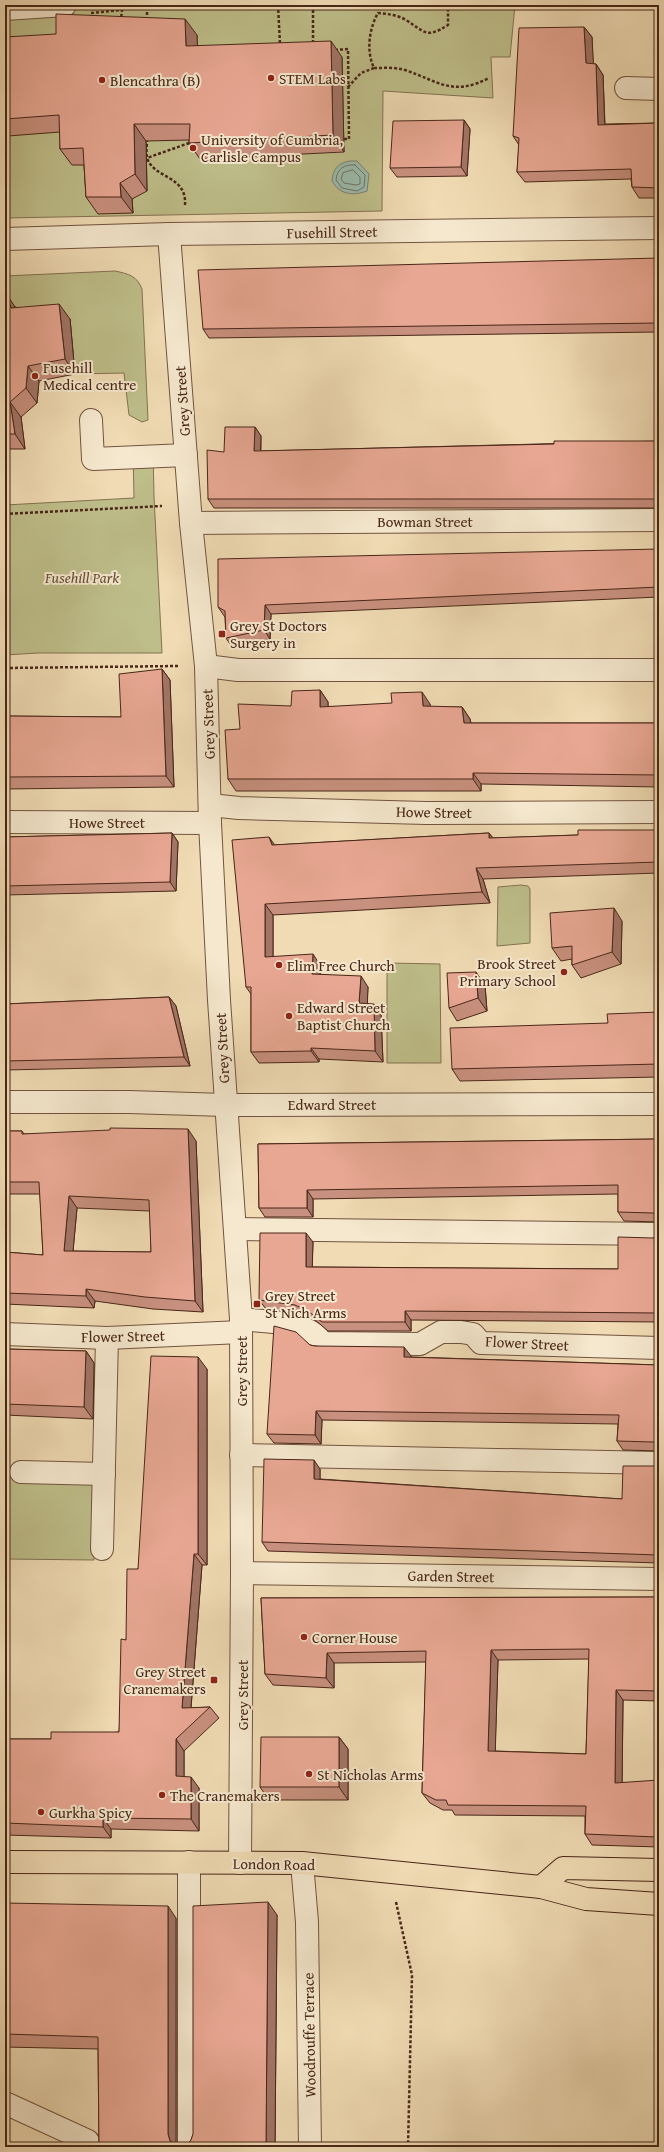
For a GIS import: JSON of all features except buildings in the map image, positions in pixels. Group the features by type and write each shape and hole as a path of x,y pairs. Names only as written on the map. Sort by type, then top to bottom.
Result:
{"main road":[{"name":"London Road","path":"5,1862 302,1863 541,1887 586,1899 659,1904"},
{"path":"541,1887 563,1868 659,1870"}],"street":[{"path":"5,9 65,5"},
{"path":"626,88 659,89"},
{"name":"Fusehill Street","path":"5,239 169,234 659,228"},
{"name":"Grey Street","path":"169,234 191,514 206,666 210,814 226,1104 241,1326 242,1573 240,1863"},
{"path":"92,420 93,459 186,455"},
{"name":"Bowman Street","path":"191,514 659,520"},
{"path":"206,666 238,670 659,670"},
{"name":"Howe Street","path":"5,822 210,814 239,808 426,813 659,812"},
{"name":"Edward Street","path":"5,1102 226,1104 659,1104"},
{"path":"235,1229 280,1231 659,1234"},
{"name":"Flower Street","path":"5,1334 107,1338 241,1326 298,1326 318,1337 322,1343 420,1344 441,1332 461,1332 473,1334 481,1342 659,1348"},
{"path":"102,1549 107,1338"},
{"path":"241,1455 659,1462"},
{"path":"20,1472 104,1474"},
{"name":"Garden Street","path":"242,1573 659,1580"},
{"path":"189,1862 189,2147"},
{"name":"Woodrouffe Terrace","path":"302,1863 307,1922 310,2147"},
{"path":"5,2103 88,2141"}],"path":[{"path":"147,5 147,27"},
{"path":"278,5 280,45"},
{"path":"313,5 313,52"},
{"path":"374,68 370,60 370,43 372,24 378,13 392,14 406,20 420,31 435,33 448,25 448,10 444,5"},
{"path":"334,50 348,49 348,139 341,139"},
{"path":"348,87 361,73 374,68 404,70 449,88 479,83 489,78"},
{"path":"147,137 147,158 156,169 178,184 183,191 184,208"},
{"path":"140,159 147,158 182,144 199,140"},
{"path":"5,514 191,514"},
{"path":"5,668 206,666"},
{"path":"398,1872 398,1899 395,1899 412,1975 408,2147"}],"green space":[{"name":"University of Cumbria, Carlisle Campus","path":"5,5 515,5 510,57 491,57 493,98 383,91 382,211 5,218"},
{"path":"115,271 135,278 142,289 148,420 142,422 129,415 124,373 75,374 70,319 21,323 5,309 5,276"},
{"name":"Fusehill Park","path":"153,450 162,653 38,653 5,655 5,505 134,498 133,452"},
{"path":"521,885 528,886 530,889 530,943 497,946 498,887"},
{"path":"387,963 440,964 441,1063 387,1063"},
{"path":"5,1474 96,1475 94,1560 5,1559"}],"water":[{"path":"357,161 369,174 367,191 357,194 343,192 335,186 332,181 337,167 342,163"}],"place":[{"name":"STEM Labs","path":"271,78"},
{"name":"Blencathra (B)","path":"102,80"},
{"name":"University of Cumbria, Carlisle Campus","path":"193,148"},
{"name":"Fusehill Medical centre","path":"35,376"},
{"name":"Grey St Doctors Surgery in","path":"222,634"},
{"name":"Elim Free Church","path":"279,965"},
{"name":"Brook Street Primary School","path":"564,972"},
{"name":"Edward Street Baptist Church","path":"289,1016"},
{"name":"Grey Street St Nich Arms","path":"257,1304"},
{"name":"Corner House","path":"304,1637"},
{"name":"Grey Street Cranemakers","path":"214,1680"},
{"name":"St Nicholas Arms","path":"309,1774"},
{"name":"The Cranemakers","path":"162,1795"},
{"name":"Gurkha Spicy","path":"41,1812"}]}
